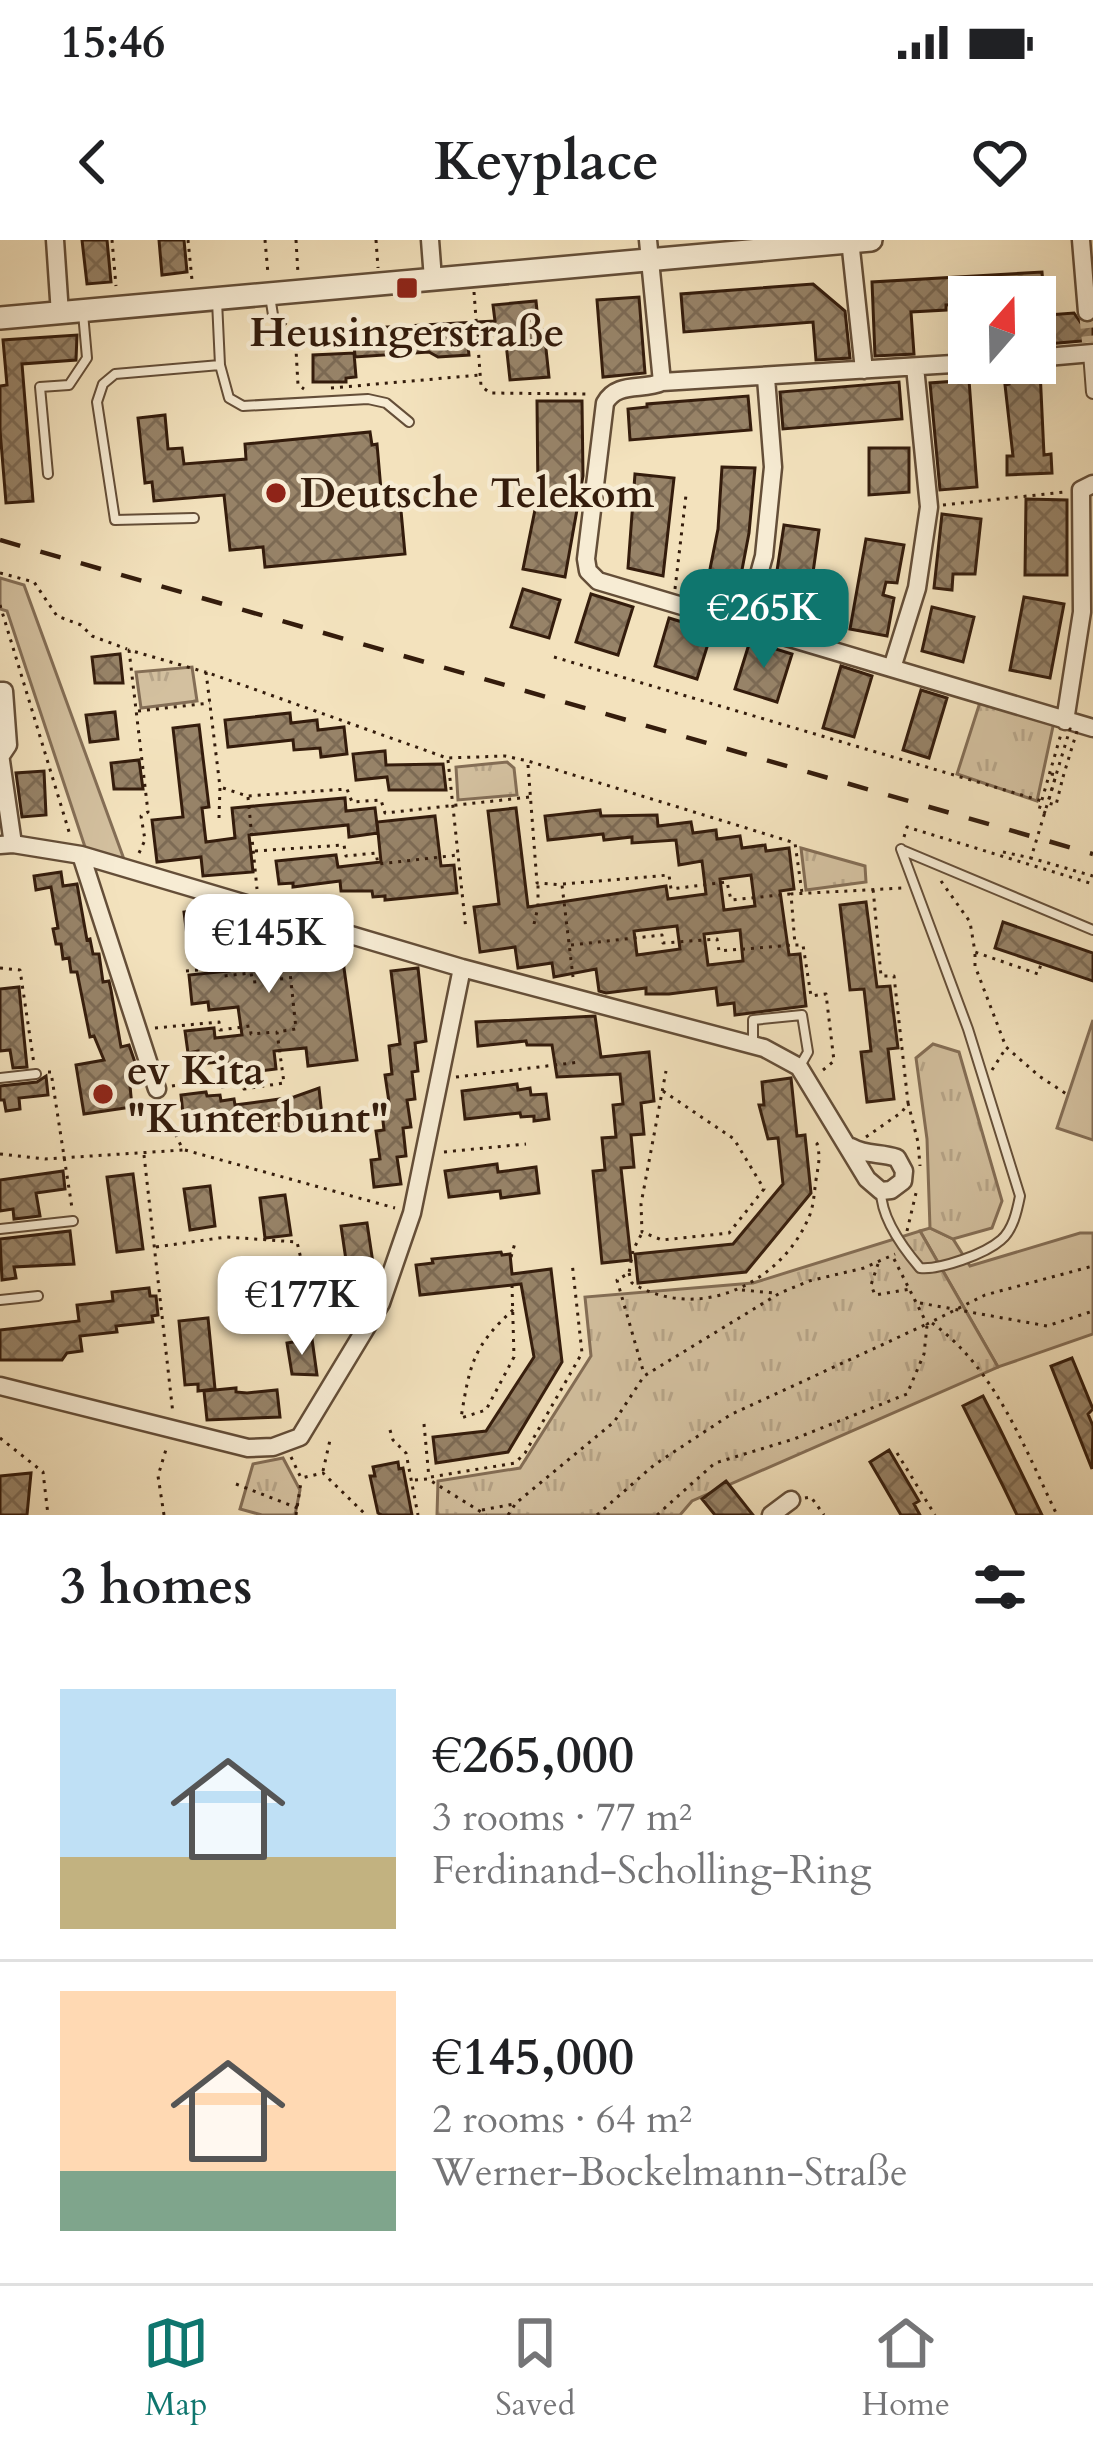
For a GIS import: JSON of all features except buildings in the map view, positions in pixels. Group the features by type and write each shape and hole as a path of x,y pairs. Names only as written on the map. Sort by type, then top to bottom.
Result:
{"street":[{"path":"56,240 71,313"},
{"path":"430,240 433,279"},
{"path":"0,319 217,299 272,304 299,292 472,275 649,249 857,240 864,370"},
{"path":"1081,240 1087,312"},
{"path":"649,249 662,382"},
{"path":"1056,355 1091,349 1093,392"},
{"path":"948,365 662,382 610,394 605,404 588,571 598,580 1093,728"},
{"path":"892,668 917,588 929,507 915,367"},
{"path":"745,625 764,556 773,466 766,378"},
{"path":"1065,721 1082,612 1087,487"},
{"path":"0,691 4,691 8,745 1,754 7,844 78,855 462,968 753,1044 804,1075 867,1179 880,1191 903,1181 897,1158 881,1153 865,1156 850,1147"},
{"path":"78,855 157,1089"},
{"path":"0,1386 248,1448 285,1444 299,1437 381,1304 412,1213 462,968"},
{"path":"771,1515 790,1499"}],"lane":[{"path":"217,299 220,365 235,404 368,399 386,404 409,422"},
{"path":"48,474 40,387 69,385 87,358 71,313"},
{"path":"194,518 115,520 97,402 103,384 115,374 220,365"},
{"path":"880,1191 881,1206 920,1268 937,1270 1002,1240 1014,1221 1020,1196 968,1029 901,849"},
{"path":"901,849 1093,930"},
{"path":"753,1044 753,1020 802,1015 808,1052 804,1075"},
{"path":"0,1078 36,1074"},
{"path":"0,1229 73,1221"},
{"path":"0,1300 38,1296"}],"path":[{"path":"112,240 117,309"},
{"path":"188,240 194,302"},
{"path":"265,240 272,304 295,332 298,385 305,390"},
{"path":"296,240 299,292"},
{"path":"376,240 379,284"},
{"path":"472,275 482,386 490,393 610,394"},
{"path":"327,388 481,375"},
{"path":"929,507 1087,487"},
{"path":"672,603 686,495"},
{"path":"0,573 34,582 57,616 128,650 206,672 447,758 505,756 528,761 795,844 802,893"},
{"path":"1,609 78,855"},
{"path":"128,650 148,812 141,816 145,840 131,871"},
{"path":"554,656 1042,801"},
{"path":"206,672 220,787 219,818"},
{"path":"136,711 210,703"},
{"path":"1046,813 1039,810 1065,721"},
{"path":"1031,858 1046,813 1052,792 1064,750 1070,729 1077,731 1056,805 1048,803 1056,775 1050,773"},
{"path":"447,758 466,930"},
{"path":"528,761 538,883 534,924"},
{"path":"220,787 248,796 347,789 352,802 382,800 385,813 530,797"},
{"path":"248,796 259,910"},
{"path":"901,849 907,827 1093,876"},
{"path":"255,851 344,845 346,856 376,853 378,864 458,855"},
{"path":"1002,853 1002,858 1093,884"},
{"path":"538,883 669,875 671,889 727,882 730,900 872,886 917,888"},
{"path":"938,878 970,922 975,966 1006,1047 1068,1095"},
{"path":"562,884 573,976 569,997"},
{"path":"850,1147 902,1112 908,1102 894,976 881,976 872,886"},
{"path":"791,894 795,945"},
{"path":"139,1030 219,1022 220,1030 250,1027 251,1034 296,1028 284,917"},
{"path":"569,945 662,935 663,943 717,939 719,951 803,945 811,996 826,994 834,1061 804,1075"},
{"path":"975,952 1038,974 1041,964"},
{"path":"186,971 222,968 224,976 251,973 253,982 291,977"},
{"path":"0,970 20,970 36,1074 51,1072 73,1221"},
{"path":"183,1150 166,1120 157,1089 215,1078 222,1087 243,1083 244,1089 284,1083 277,1032"},
{"path":"986,1081 1006,1047"},
{"path":"440,1079 580,1062"},
{"path":"666,1071 641,1204 642,1232 629,1273 632,1283 664,1297 694,1300 740,1290 780,1293"},
{"path":"642,1232 662,1240 729,1233 764,1189 734,1139 663,1091"},
{"path":"740,1290 763,1276 804,1226 813,1206 820,1159 817,1144 840,1130"},
{"path":"424,1154 526,1144"},
{"path":"0,1154 65,1157 183,1150 412,1213"},
{"path":"143,1152 173,1419 158,1476 164,1515"},
{"path":"154,1248 226,1237 297,1242 301,1258 326,1275 392,1270"},
{"path":"511,1257 515,1243"},
{"path":"508,1515 516,1503 614,1421 644,1376 780,1293 878,1262 904,1245"},
{"path":"893,1256 928,1322 952,1340 999,1396 1057,1515"},
{"path":"412,1480 515,1463 525,1453 582,1353 572,1262"},
{"path":"878,1262 871,1287 875,1295 911,1288"},
{"path":"597,1515 654,1465 730,1415 985,1295 1093,1266"},
{"path":"629,1273 617,1280 644,1376"},
{"path":"512,1286 515,1308 514,1357 486,1410 461,1418 467,1378 482,1338 515,1308"},
{"path":"919,1303 1050,1326 1093,1311"},
{"path":"657,1515 716,1463 794,1439 909,1394 924,1354 928,1322"},
{"path":"424,1424 429,1478"},
{"path":"390,1430 406,1453 418,1515"},
{"path":"0,1438 43,1472 48,1515"},
{"path":"322,1472 329,1440"},
{"path":"236,1484 298,1512 301,1478 285,1444"},
{"path":"897,1453 935,1515"},
{"path":"301,1478 322,1472"},
{"path":"322,1472 366,1515"},
{"path":"429,1478 486,1515"},
{"path":"811,1497 824,1515"},
{"path":"481,1510 516,1503"}],"green space":[{"path":"0,578 24,585 125,862 86,850 7,611 0,609"},
{"path":"192,667 197,701 141,708 136,672"},
{"path":"982,696 1055,717 1037,801 957,774"},
{"path":"507,762 514,768 517,795 458,800 456,767"},
{"path":"801,848 865,866 866,882 806,890"},
{"path":"1093,1020 1093,1140 1057,1128"},
{"path":"933,1044 959,1052 1002,1201 992,1228 953,1239 930,1228 927,1139 916,1058"},
{"path":"930,1228 953,1239 970,1266 1093,1233 1093,1334 998,1367 920,1231"},
{"path":"920,1231 998,1367 692,1501 680,1515 437,1515 438,1481 520,1468 591,1356 585,1297 753,1283"},
{"path":"283,1458 300,1490 295,1515 240,1509 253,1464"}],"tunnel":[{"path":"1087,312 1090,342"}],"railway":[{"path":"0,540 1093,854"}],"place":[{"name":"Heusingerstraße","path":"407,288"},
{"name":"Deutsche Telekom","path":"276,493"},
{"name":"ev Kita \"Kunterbunt\"","path":"103,1094"}]}
